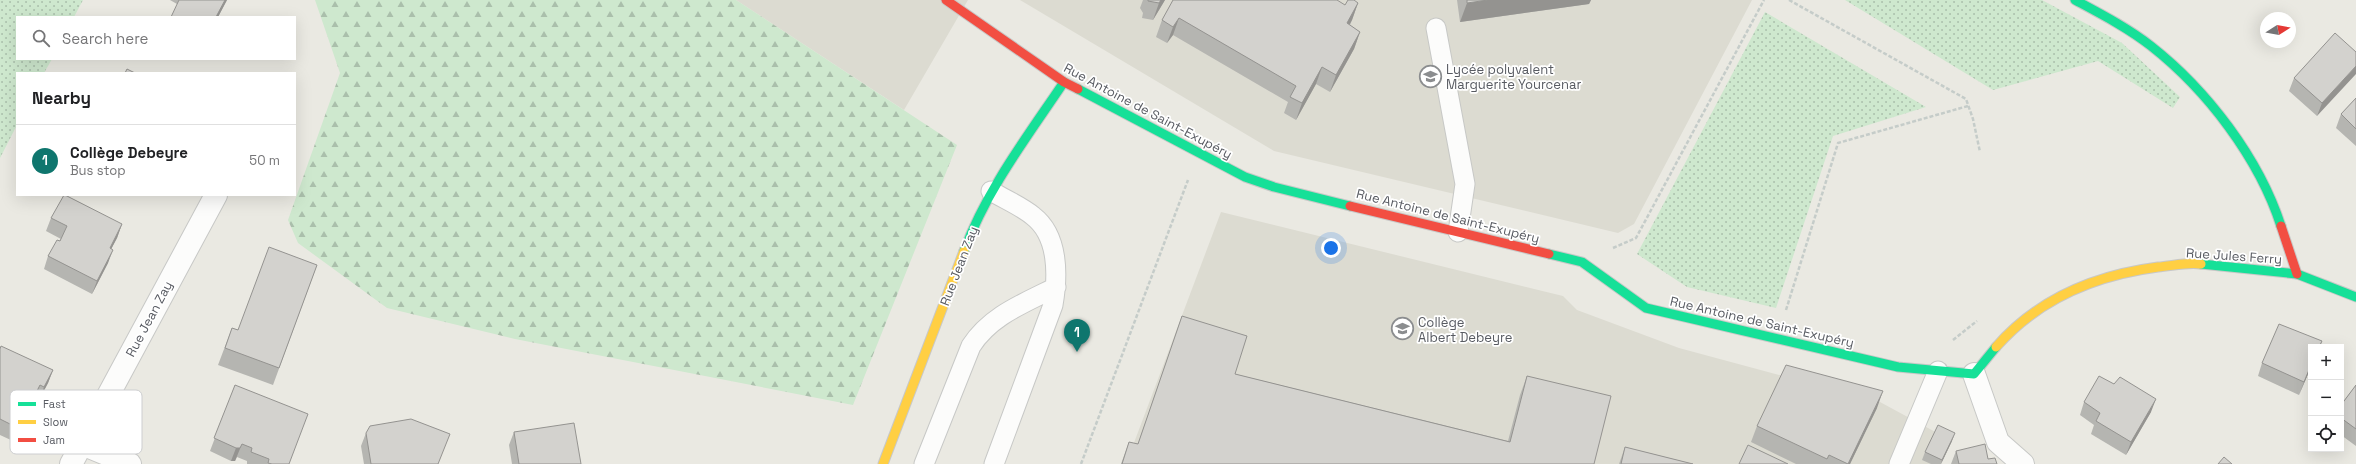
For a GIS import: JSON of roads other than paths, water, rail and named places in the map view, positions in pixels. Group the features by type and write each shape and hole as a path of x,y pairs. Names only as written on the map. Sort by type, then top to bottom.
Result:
{"street":[{"name":"Rue Antoine de Saint-Exupéry","path":"946,0 1064,82 1198,154 1245,177 1274,187 1582,262 1646,308 1898,367 1974,374"},
{"path":"2075,0 2113,21 2151,46 2190,82 2256,167 2276,210 2297,274"},
{"name":"Rue Jean Zay","path":"883,464 976,221 991,191 1064,82"},
{"name":"Rue Jean Zay","path":"111,390 215,196"},
{"name":"Rue Jules Ferry","path":"1974,374 2012,329 2043,305 2075,288 2138,270 2193,264 2297,274 2356,297"},
{"path":"1974,374 1998,442 2022,464"},
{"name":"Rue Jean Zay","path":"71,464 76,454"},
{"path":"106,454 130,464"}],"lane":[{"path":"1436,28 1465,184 1458,232"},
{"path":"991,191 1033,216 1042,225 1054,252 1056,287 1053,306 994,464"},
{"path":"924,464 971,346 978,335 1000,315 1056,287"},
{"path":"1900,464 1938,371"}],"place":[{"name":"Lycée polyvalent Marguerite Yourcenar","path":"1430,76"},
{"name":"Collège Albert Debeyre","path":"1403,329"},
{"name":"Collège Debeyre","path":"1077,352"}]}
